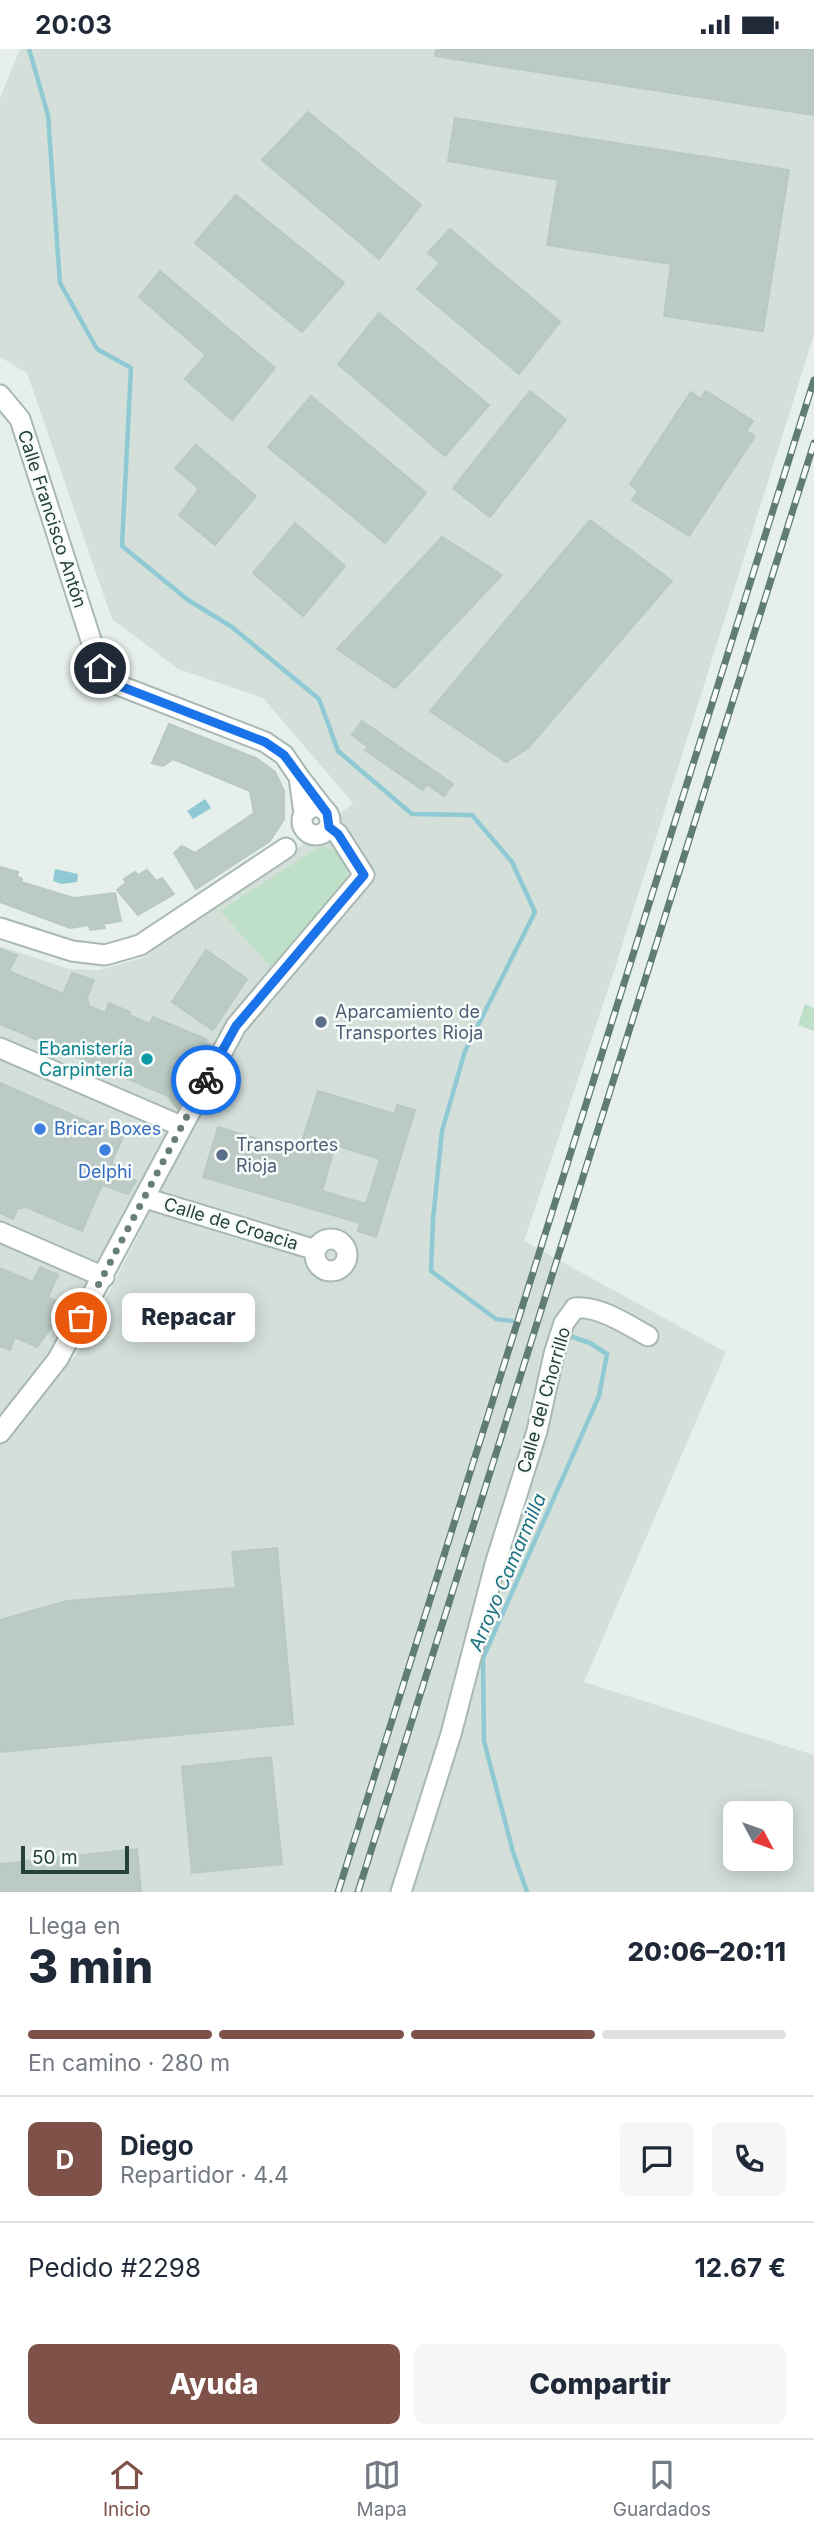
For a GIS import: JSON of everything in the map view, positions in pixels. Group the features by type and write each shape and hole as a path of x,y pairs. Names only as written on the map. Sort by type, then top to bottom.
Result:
{"street":[{"name":"Calle Francisco Antón","path":"0,394 20,419 100,668 117,685 265,742 284,755 299,777 315,822 338,834 364,875 236,1026 181,1126"},
{"path":"0,928 72,951 105,955 140,945 286,848 315,822"},
{"path":"0,1048 181,1126 104,1277 58,1359 3,1423"},
{"name":"Calle de Croacia","path":"145,1198 316,1250"},
{"path":"0,1232 104,1277"},
{"name":"Calle del Chorrillo","path":"401,1892 451,1734 496,1561 537,1431 554,1354 564,1323 575,1308 585,1307 648,1336"}],"shaded area":[{"path":"20,49 814,49 814,335 615,968 524,1241 726,1352 584,1682 814,1755 814,1892 0,1892 0,1444 79,1351 270,977 104,1277 0,1433 0,946 69,969 99,970 142,958 176,930 269,871 353,803 263,698 178,669 112,619 27,373 0,357 0,98"}],"green space":[{"path":"320,846 333,850 343,860 347,873 344,887 271,967 220,911"},
{"path":"805,1004 814,1008 814,1031 798,1025"}],"water":[{"path":"205,799 211,808 193,819 187,811"},
{"path":"55,869 78,874 77,882 62,884 53,881"}],"building":[{"path":"436,49 814,49 814,115 435,56"},
{"path":"308,112 421,205 379,259 262,160"},
{"path":"455,118 789,170 763,331 664,316 671,264 547,245 558,180 448,161"},
{"path":"236,195 344,283 302,332 195,243"},
{"path":"450,229 560,322 519,374 417,289 440,263 428,253"},
{"path":"160,271 275,368 232,420 185,379 206,355 139,297"},
{"path":"379,313 489,405 445,456 338,364"},
{"path":"530,391 566,420 490,517 453,488"},
{"path":"706,391 753,421 746,431 755,436 689,536 632,500 638,491 630,484 691,392 700,399"},
{"path":"311,396 426,493 385,543 268,447"},
{"path":"196,445 256,496 215,545 179,515 199,489 175,468"},
{"path":"590,520 672,581 528,748 506,762 430,711"},
{"path":"295,523 345,566 303,616 253,573"},
{"path":"442,537 502,575 395,688 337,649"},
{"path":"362,721 453,784 444,796 427,784 423,790 365,750 368,747 352,735"},
{"path":"169,724 256,758 275,772 284,791 284,819 270,841 196,889 174,853 182,846 195,853 254,813 250,791 173,759 163,766 152,763"},
{"path":"0,867 18,872 17,876 22,879 21,882 74,898 115,893 121,921 103,924 105,928 90,930 89,925 70,928 0,902"},
{"path":"147,870 156,881 162,878 174,894 138,915 117,890 126,883 124,879 135,872 138,875"},
{"path":"0,949 17,955 9,971 63,994 72,973 94,980 87,997 89,1006 105,1013 109,1003 150,1024 153,1017 206,1039 205,1042 211,1045 177,1108 168,1096 0,1024"},
{"path":"206,950 247,979 213,1030 172,1002"},
{"path":"0,1083 123,1137 111,1164 129,1171 127,1177 136,1181 128,1194 102,1185 82,1231 26,1207 17,1209 13,1219 0,1213"},
{"path":"318,1091 395,1114 397,1105 415,1110 376,1237 358,1231 360,1223 203,1177 218,1127 299,1151","holes":["335,1145 380,1159 366,1204 322,1191"]},
{"path":"40,1267 58,1275 48,1297 58,1302 55,1310 61,1314 37,1347 15,1337 10,1350 0,1346 0,1268 33,1282"},
{"path":"277,1548 293,1724 0,1752 0,1620 67,1601 236,1588 232,1552"},
{"path":"271,1757 282,1864 192,1873 182,1767"},
{"path":"137,1849 141,1892 0,1892 0,1864"}],"waterway":[{"path":"29,49 48,115 60,283 97,349 131,368 122,546 188,600 232,627 319,699 338,751 412,814 472,815 512,862 535,912 465,1051 442,1131 433,1220 431,1271 496,1319 512,1321"},
{"name":"Arroyo Camarmilla","path":"527,1892 513,1852 484,1741 483,1658 599,1396 607,1354 590,1343 567,1335"}],"railway":[{"path":"338,1892 814,380"},
{"path":"358,1892 814,443"}],"way so far":[{"path":"81,1318 206,1080"}],"place":[{"name":"Aparcamiento de Transportes Rioja","path":"321,1022"},
{"name":"Ebanistería Carpintería","path":"147,1059"},
{"name":"Bricar Boxes","path":"40,1129"},
{"name":"Delphi","path":"105,1150"},
{"name":"Transportes Rioja","path":"222,1155"},
{"name":"Repacar","path":"81,1318"}],"route":[{"path":"100,668 117,685 265,742 284,755 327,813 329,827 338,834 364,875 236,1026 206,1080"}]}
